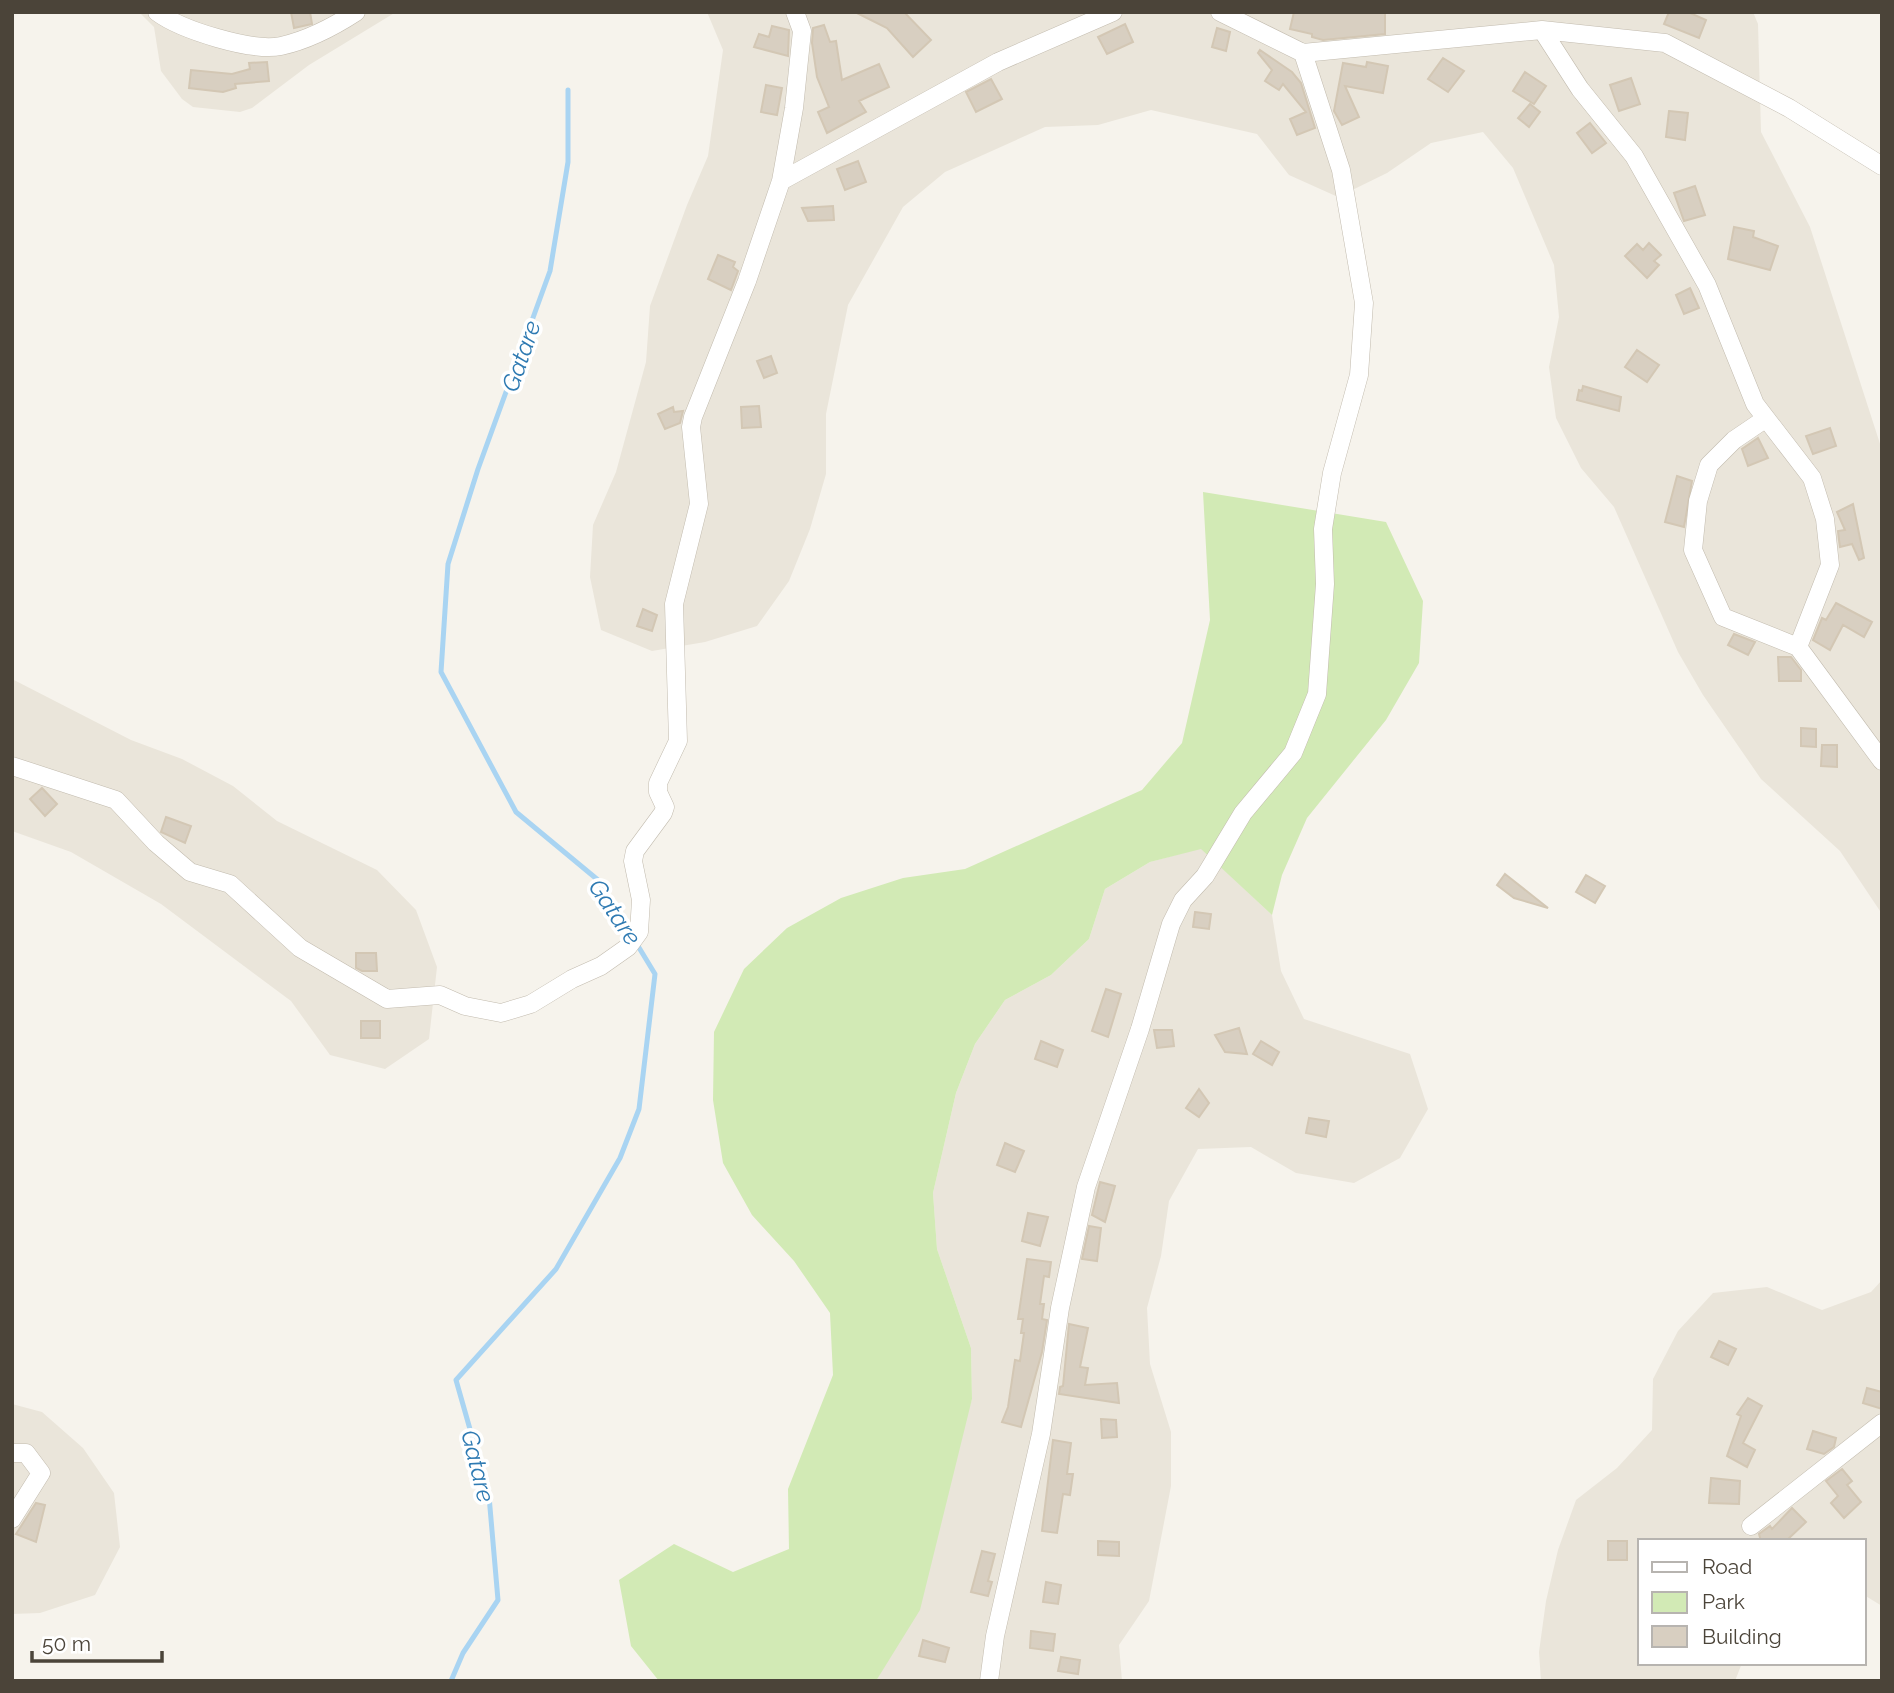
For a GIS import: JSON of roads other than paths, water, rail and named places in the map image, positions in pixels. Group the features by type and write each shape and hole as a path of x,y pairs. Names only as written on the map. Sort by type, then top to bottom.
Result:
{"street":[{"path":"157,12 213,39 279,47 333,27 356,12"},
{"path":"12,766 116,800 156,843 190,872 230,884 300,948 387,999 440,995 465,1006 501,1013 531,1004 572,979 601,966 628,947 639,932 635,851 663,813 665,807 657,783 678,741 674,604 699,504 691,427 747,281 780,181 794,108 802,31 795,12"},
{"path":"780,181 998,62 1113,12"},
{"path":"1220,12 1303,53 1542,30 1665,43 1789,108 1882,166"},
{"path":"1542,30 1580,89 1634,156 1707,285 1755,404 1812,478 1825,519 1830,565 1798,648"},
{"path":"989,1681 995,1636 1041,1434 1060,1308 1086,1187 1171,924 1183,900 1205,876 1243,813 1293,753 1317,694 1325,584 1323,529 1332,473 1359,375 1364,303 1341,170 1303,53"},
{"path":"1765,419 1734,440 1709,465 1698,502 1693,550 1723,617 1798,648 1882,761"},
{"path":"1751,1526 1882,1423"},
{"path":"12,1453 26,1453 41,1473 12,1519"}],"waterway":[{"name":"Gatare","path":"451,1681 463,1653 498,1600 489,1496 456,1380 556,1269 620,1158 639,1109 655,974 598,880 516,812 441,672 448,564 478,469 550,271 568,162 568,90"}]}
